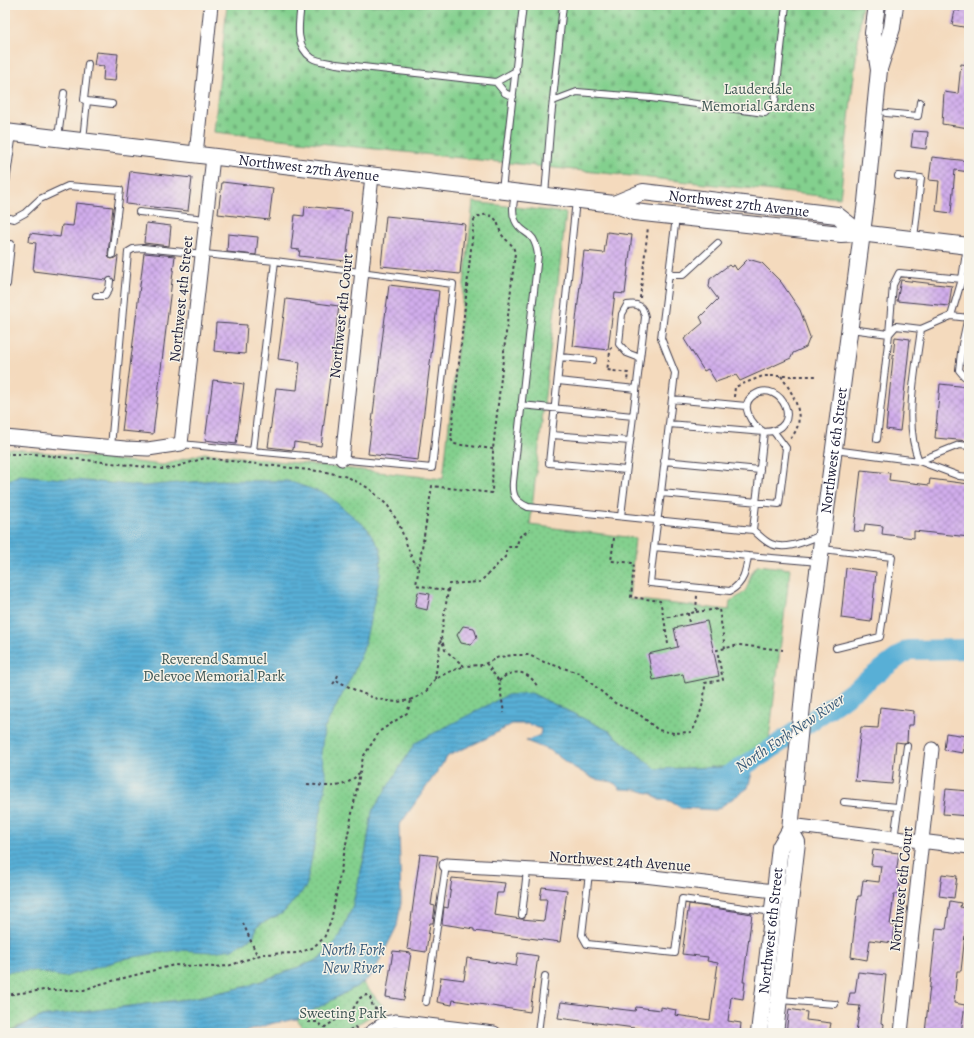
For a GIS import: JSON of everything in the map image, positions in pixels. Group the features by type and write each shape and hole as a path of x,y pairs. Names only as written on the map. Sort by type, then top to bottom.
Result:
{"street":[{"path":"196,155 211,5"},
{"name":"Northwest 6th Street","path":"877,5 873,33 879,70"},
{"name":"Northwest 6th Street","path":"759,1033 780,847 790,828 806,664 860,233 866,202 879,70 889,40 895,5"},
{"name":"Northwest 27th Avenue","path":"9,133 614,204 634,212 676,215 836,234 860,233 968,246"},
{"name":"Northwest 4th Street","path":"181,444 213,157"},
{"name":"Northwest 4th Court","path":"342,459 372,176"},
{"name":"Northwest 27th Avenue","path":"614,204 643,192 838,215 860,233"},
{"path":"5,437 148,449 181,444"},
{"name":"Northwest 6th Court","path":"901,1033 932,749"},
{"path":"790,828 969,847"},
{"name":"Northwest 6th Street","path":"775,1033 797,842 790,828"},
{"name":"Northwest 24th Avenue","path":"446,865 644,876 791,893"},
{"path":"370,1033 386,1023 395,1021 442,1030 494,1033"}],"lane":[{"path":"301,5 298,29 302,47 312,58 336,64 496,82 516,71"},
{"path":"523,5 513,97 509,192 515,221 536,241 538,255 512,494 518,503 528,507 753,530 770,543 778,546 892,557 880,637 836,648"},
{"path":"545,196 563,5"},
{"path":"553,101 577,92 651,98 765,113 774,101 786,5"},
{"path":"82,142 87,101 84,100 88,64"},
{"path":"496,82 505,93 513,97"},
{"path":"58,139 64,93"},
{"path":"87,101 112,104"},
{"path":"886,113 918,116 920,102"},
{"path":"5,189 9,133"},
{"path":"898,176 921,178 914,240"},
{"path":"5,217 14,219 25,213 40,199 68,186 120,190 112,255"},
{"path":"576,200 549,463 626,470"},
{"path":"139,212 206,219"},
{"path":"676,215 661,338 674,373 650,583 730,591 738,586 745,576 748,556"},
{"path":"669,274 683,275 718,243"},
{"path":"7,284 11,244"},
{"path":"951,316 962,279 968,246"},
{"path":"111,447 128,252 133,249 143,248 202,253 453,284 432,468 181,444"},
{"path":"253,451 275,261"},
{"path":"877,439 893,285 899,272 962,279 969,283"},
{"path":"96,296 105,296 109,290 110,281"},
{"path":"621,516 645,317 644,309 639,305 627,305 622,314 619,344 627,353 640,358"},
{"path":"889,334 896,326 921,330 951,316 968,316 962,344 959,370 964,376 969,377"},
{"path":"848,328 889,334"},
{"path":"919,461 913,448 911,421 921,330"},
{"path":"962,344 969,353"},
{"path":"560,357 593,360"},
{"path":"558,381 636,389"},
{"path":"669,424 764,432 774,432 783,427 786,420 786,406 780,396 762,391 754,394 748,399 746,406 751,422 764,432"},
{"path":"672,399 746,406"},
{"path":"521,405 633,416"},
{"path":"753,530 764,432"},
{"path":"661,493 779,504 786,448 774,432"},
{"path":"552,435 630,441"},
{"path":"919,461 959,445 969,446"},
{"path":"833,450 919,461 959,476 969,477"},
{"path":"664,461 760,470"},
{"path":"654,548 748,556 821,549"},
{"path":"894,839 907,746"},
{"path":"844,802 898,808"},
{"path":"426,1002 446,865"},
{"path":"522,915 527,870"},
{"path":"589,873 582,934 587,944 675,953 682,898 772,912"},
{"path":"538,1033 545,976"},
{"path":"779,1000 835,1004"}],"path":[{"path":"734,398 735,387 763,376 818,376"},
{"path":"5,454 34,454 163,469 172,468 205,458 326,472 348,477 370,489 388,506 399,524 418,568"},
{"path":"448,591 449,584 480,582 506,556 506,551 509,547 516,547 520,536 530,530"},
{"path":"614,538 611,561 634,563 631,597 660,601 668,644"},
{"path":"696,612 698,588"},
{"path":"664,618 719,609 725,648"},
{"path":"688,613 690,625"},
{"path":"435,680 442,637"},
{"path":"717,650 739,645 783,650"},
{"path":"486,663 499,681 504,713"},
{"path":"336,680 380,700 398,702 411,701 426,692 435,680 464,666"},
{"path":"499,681 506,675 515,672 526,674 537,686"},
{"path":"333,684 338,675"},
{"path":"5,995 44,990 84,990 97,985 157,969 174,966 214,968 228,966 257,955 298,953 312,948 324,938 332,922 363,757 380,731 407,713 411,701"},
{"path":"307,784 344,786 353,781 360,773"},
{"path":"243,923 257,955"},
{"path":"325,1027 342,1016 349,1015 360,998 366,995 370,997 373,1007 379,1011"},
{"path":"308,1022 318,1022 321,1026 325,1027 329,1033"},
{"path":"344,1033 355,1027 359,1033"}],"green space":[{"name":"Lauderdale Memorial Gardens","path":"227,5 862,5 840,198 214,132"},
{"name":"Reverend Samuel Delevoe Memorial Park","path":"473,202 566,213 530,525 635,538 629,599 729,610 730,601 744,593 747,589 753,571 758,565 790,569 768,747 724,767 656,769 609,731 531,693 372,812 366,850 352,908 340,936 320,959 245,987 188,999 40,1017 5,1033 5,448 163,465 204,453 443,479"},
{"name":"Sweeting Park","path":"363,983 383,1006 379,1011 343,1033 305,1033 297,1019"}],"water":[{"path":"19,475 142,486 215,480 288,481 326,494 367,528 381,550 380,576 364,647 353,674 324,729 321,754 327,780 306,887 283,913 258,925 253,937 233,949 212,952 177,950 128,958 64,977 34,971 10,971 5,974 5,482"},
{"path":"531,693 609,731 656,769 724,767 740,759 752,773 748,788 716,810 681,808 670,801 659,800 652,794 638,790 620,789 613,782 594,779 570,765 551,751 526,741 540,735 541,729 528,724 512,724 487,738 448,756 399,826 401,903 397,926 373,974 363,983 297,1019 274,1023 241,1033 8,1033 40,1017 188,999 245,987 320,959 340,936 352,908 366,850 372,812 415,743 507,695"}],"building":[{"path":"960,5 969,5 969,28 952,25 955,10 960,11"},
{"path":"96,52 118,54 115,81 103,80 104,66 94,65"},
{"path":"961,64 969,65 969,128 942,124 944,92 958,94"},
{"path":"913,131 928,132 926,149 911,147"},
{"path":"932,157 969,161 969,172 955,170 951,213 936,211 939,181 929,180"},
{"path":"130,171 192,178 188,211 126,204"},
{"path":"222,182 273,188 269,220 218,214"},
{"path":"76,203 113,207 108,254 109,258 112,259 118,256 115,281 111,277 106,280 33,271 36,243 29,242 30,233 60,237 62,225 73,226"},
{"path":"305,206 352,211 346,261 299,256 300,250 291,249 295,215 304,216"},
{"path":"386,216 465,224 460,274 381,266"},
{"path":"146,223 171,226 169,246 144,243"},
{"path":"607,232 632,235 625,294 615,293 608,350 573,346 584,251 604,253"},
{"path":"228,234 258,237 256,255 227,252"},
{"path":"144,253 175,256 153,434 122,431"},
{"path":"748,259 762,263 781,282 800,310 810,337 806,347 793,353 791,358 740,381 736,375 716,382 708,369 704,371 684,339 703,323 700,317 718,299 709,287 710,279 729,265 731,267 734,265 737,270"},
{"path":"901,280 952,286 949,306 897,301"},
{"path":"389,285 439,291 418,460 368,454"},
{"path":"286,299 339,306 321,446 294,442 293,450 268,447 276,388 297,390 300,362 278,359"},
{"path":"216,323 247,325 245,354 214,351"},
{"path":"895,337 910,339 900,431 886,429"},
{"path":"213,380 244,384 236,444 205,440"},
{"path":"940,384 969,387 969,441 935,438"},
{"path":"861,470 890,473 889,480 929,485 930,479 969,484 969,537 914,531 914,538 882,534 883,526 865,524 864,532 854,531"},
{"path":"846,568 876,572 871,622 841,618"},
{"path":"418,592 430,594 427,610 415,607"},
{"path":"707,621 719,676 685,683 683,674 653,680 648,654 678,647 674,628"},
{"path":"463,626 474,628 477,637 471,645 461,643 457,635"},
{"path":"880,707 914,711 913,725 908,725 907,742 896,742 892,784 855,781 861,727 878,728"},
{"path":"946,733 966,736 963,753 944,750"},
{"path":"946,789 969,791 969,816 943,814"},
{"path":"873,850 899,853 896,874 901,875 898,894 894,894 890,925 895,926 893,943 870,940 867,960 851,957 858,896 861,896 863,880 879,882 881,866 871,865"},
{"path":"420,854 438,856 431,905 435,906 433,923 430,923 426,952 407,949"},
{"path":"942,874 957,876 954,898 939,896"},
{"path":"452,878 505,883 503,893 497,893 494,915 521,919 544,921 547,899 540,899 542,887 567,890 560,942 474,931 474,929 442,924 444,907 448,908"},
{"path":"950,901 961,903 960,907 968,908 961,971 957,971 954,1003 965,1005 961,1033 925,1033 936,928 946,929"},
{"path":"689,904 752,914 743,982 745,982 743,999 731,997 728,1021 741,1023 740,1033 688,1033 673,1031 673,1033 558,1018 561,1002 635,1011 636,1007 661,1010 661,1007 676,1010 675,1015 710,1020 718,963 707,961 708,957 682,954"},
{"path":"393,951 411,953 404,1000 386,997"},
{"path":"518,953 538,956 530,1012 453,1000 452,1005 437,1002 441,977 464,980 467,958 516,966"},
{"path":"858,972 886,975 881,1023 884,1024 883,1033 856,1033 860,1006 848,1005 850,993 855,993"},
{"path":"789,1009 807,1012 806,1020 831,1023 829,1033 786,1033"}],"waterway":[{"name":"North Fork New River","path":"722,779 765,753 841,700 908,650 969,649"}]}
